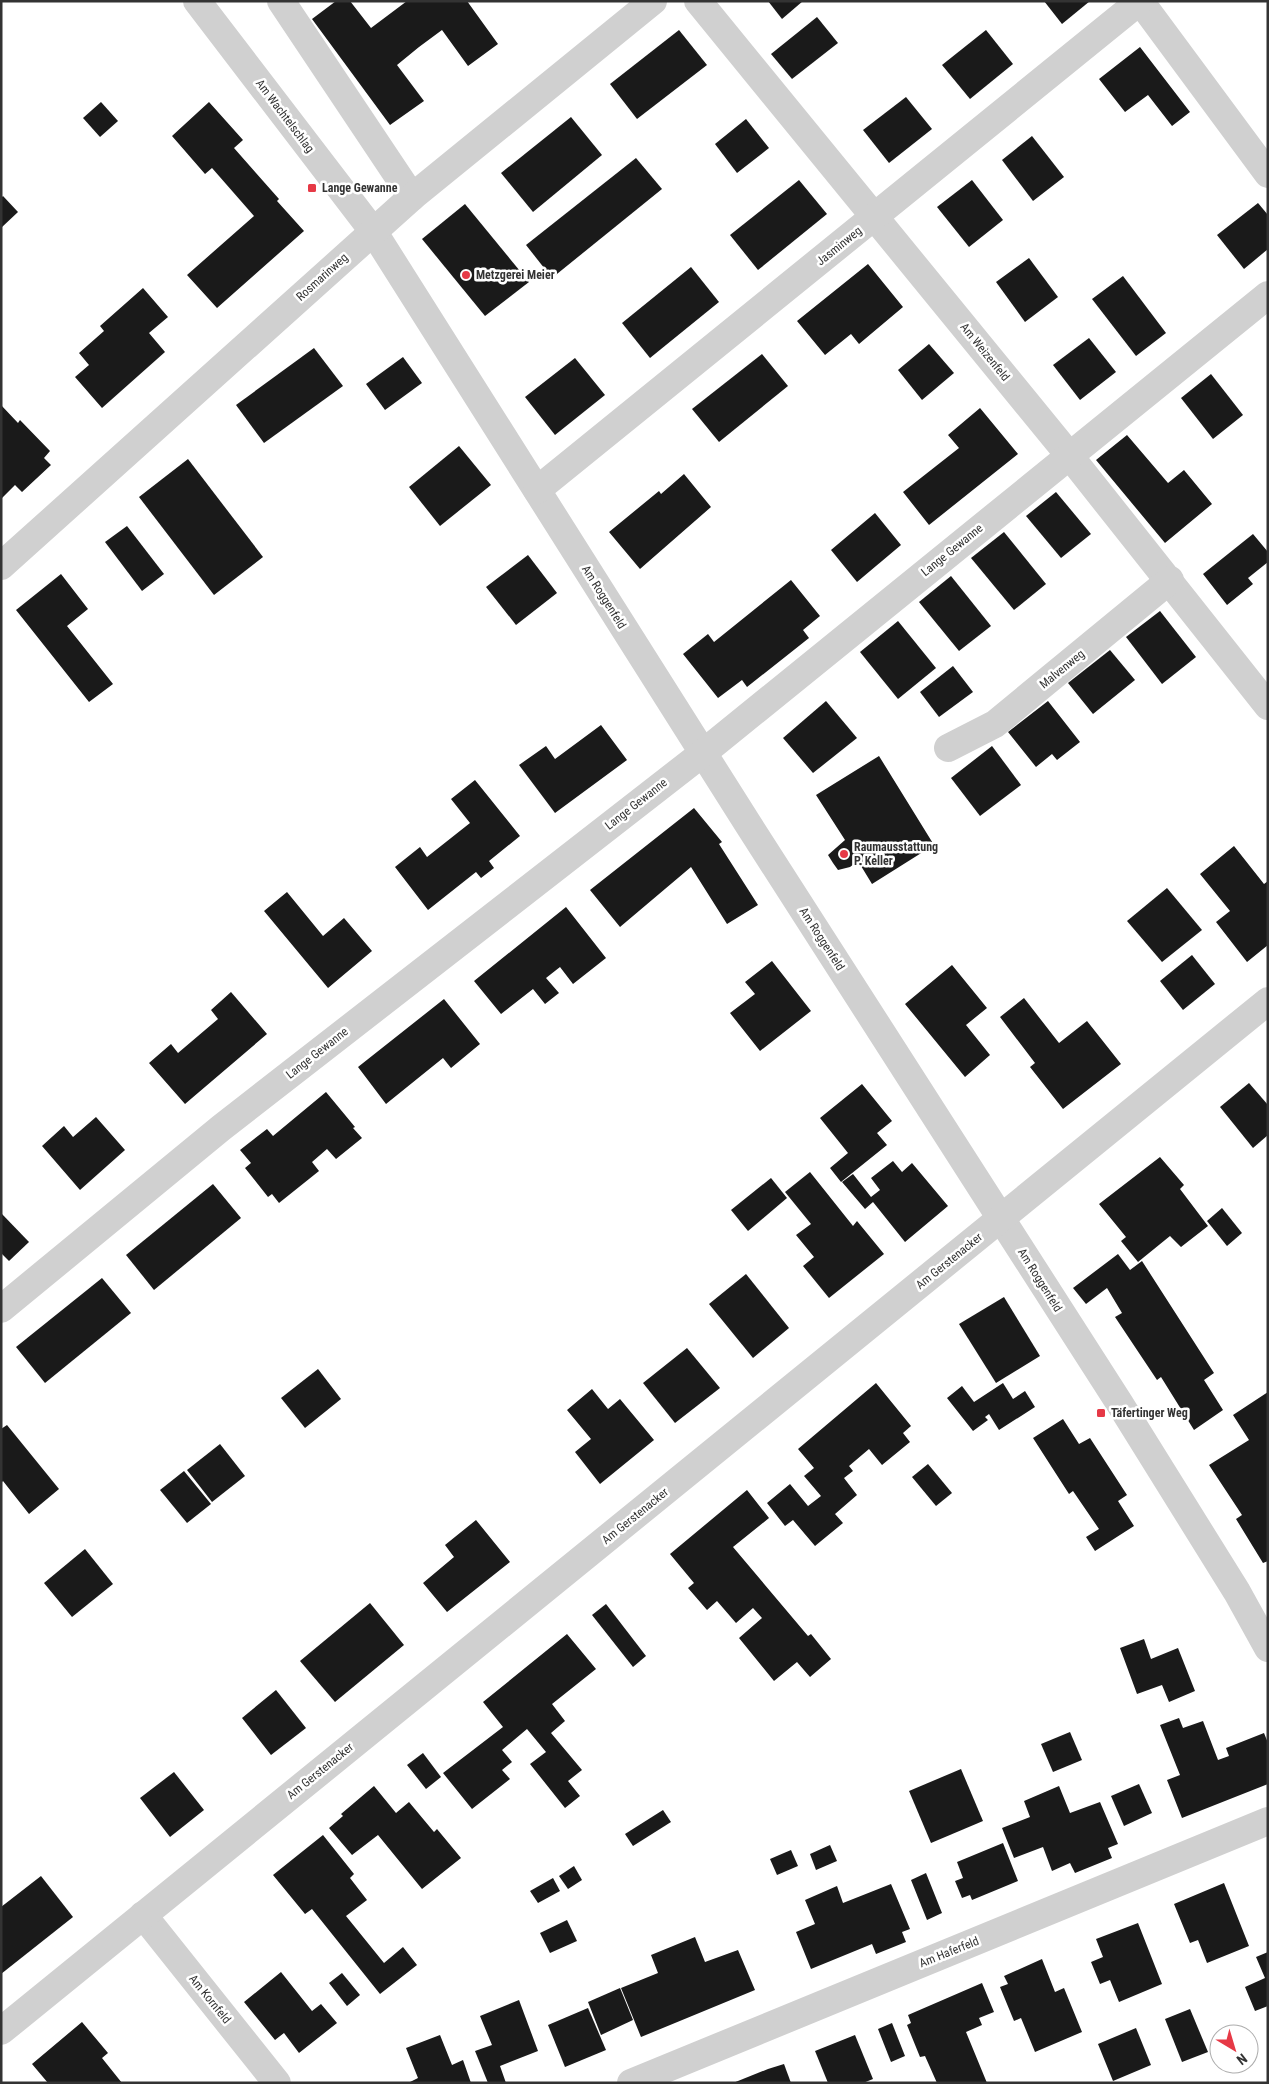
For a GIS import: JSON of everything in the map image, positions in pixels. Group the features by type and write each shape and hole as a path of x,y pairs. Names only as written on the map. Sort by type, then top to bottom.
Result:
{"street":[{"name":"Am Wachtelschlag","path":"197,1 373,231"},
{"path":"281,1 412,197"},
{"name":"Rosmarinweg","path":"1,566 412,197 653,1"},
{"name":"Am Weizenfeld","path":"698,1 1070,454 1268,706"},
{"path":"1140,1 1268,174"},
{"name":"Jasminweg","path":"537,490 1140,1"},
{"name":"Am Roggenfeld","path":"373,231 1232,1584 1256,1623 1268,1648"},
{"name":"Lange Gewanne","path":"1,1309 221,1128 703,752 1268,295"},
{"name":"Malvenweg","path":"948,748 995,724 1170,580"},
{"name":"Am Gerstenacker","path":"1,2031 1001,1220 1268,1001"},
{"name":"Am Haferfeld","path":"631,2083 1268,1821"},
{"name":"Am Kornfeld","path":"143,1916 276,2083"}],"building":[{"path":"336,1 350,1 371,28 407,1 467,1 498,44 468,66 442,30 419,47 397,65 424,101 390,125 312,19"},
{"path":"768,1 803,1 782,19"},
{"path":"1044,1 1090,1 1062,24"},
{"path":"817,17 838,43 792,79 771,54"},
{"path":"679,30 707,65 637,119 610,84"},
{"path":"986,30 1013,64 970,99 942,65"},
{"path":"1140,47 1190,112 1172,126 1148,95 1125,112 1099,79"},
{"path":"906,97 932,129 889,163 863,130"},
{"path":"101,102 118,121 100,137 83,118"},
{"path":"209,102 243,140 234,148 279,199 277,201 304,231 217,308 187,275 254,216 212,168 205,174 172,136"},
{"path":"571,117 602,155 533,212 501,173"},
{"path":"746,119 769,148 737,173 715,144"},
{"path":"1032,136 1064,177 1033,201 1002,160"},
{"path":"636,158 662,189 552,278 526,245"},
{"path":"799,180 827,214 758,270 730,235"},
{"path":"972,180 1003,220 969,247 937,207"},
{"path":"3,196 18,212 1,228 1,198"},
{"path":"1258,203 1268,215 1268,249 1244,269 1217,235"},
{"path":"465,204 529,282 485,316 422,239"},
{"path":"1029,258 1058,297 1025,322 996,282"},
{"path":"868,264 903,307 859,344 851,334 825,355 797,321"},
{"path":"691,267 719,302 650,358 622,323"},
{"path":"1123,276 1166,333 1136,356 1092,299"},
{"path":"143,288 168,317 149,333 165,352 102,408 75,377 89,365 79,353 104,331 100,326"},
{"path":"1089,338 1116,372 1080,400 1053,365"},
{"path":"929,344 954,373 922,400 898,370"},
{"path":"314,348 343,386 264,443 236,405"},
{"path":"762,354 788,386 719,442 692,409"},
{"path":"403,357 422,383 385,410 366,384"},
{"path":"575,358 605,395 555,435 525,397"},
{"path":"1211,374 1243,415 1213,439 1181,398"},
{"path":"1,405 18,423 20,420 50,451 44,458 51,465 22,492 15,485 1,499"},
{"path":"980,408 1018,454 929,525 903,492 959,448 948,435"},
{"path":"1127,435 1168,483 1184,470 1212,504 1165,543 1096,460"},
{"path":"459,446 491,485 440,526 409,487"},
{"path":"188,459 263,557 214,595 139,497"},
{"path":"684,474 711,507 640,569 609,532 659,491 661,494"},
{"path":"1056,492 1091,534 1061,558 1026,516"},
{"path":"875,513 901,545 857,582 831,550"},
{"path":"127,526 164,574 142,591 105,542"},
{"path":"1004,532 1046,584 1014,610 971,558"},
{"path":"1253,534 1268,552 1268,562 1248,578 1253,584 1227,605 1203,574"},
{"path":"528,555 557,593 516,625 486,587"},
{"path":"61,574 88,609 67,626 113,684 89,702 16,610"},
{"path":"951,576 991,626 959,651 919,602"},
{"path":"791,580 820,616 803,630 809,638 747,687 742,680 718,698 683,654 708,634 714,642"},
{"path":"1160,611 1196,657 1162,684 1126,637"},
{"path":"898,621 936,668 898,699 860,652"},
{"path":"1110,650 1135,680 1093,714 1068,683"},
{"path":"953,666 973,692 939,717 920,692"},
{"path":"826,701 857,738 813,773 783,738"},
{"path":"1048,701 1080,742 1057,760 1052,754 1036,767 1008,732"},
{"path":"601,725 627,760 555,813 519,765 546,746 555,759"},
{"path":"992,746 1021,785 980,816 951,778"},
{"path":"879,756 934,845 872,884 858,861 850,867 838,870 833,863 828,855 845,840 816,795"},
{"path":"475,780 520,836 489,861 494,868 481,878 476,872 428,910 395,867 420,847 427,857 470,823 451,799"},
{"path":"694,808 722,842 719,844 758,905 727,924 691,867 620,927 590,890"},
{"path":"1234,846 1264,884 1268,881 1268,945 1247,962 1216,922 1230,911 1200,874"},
{"path":"1167,888 1202,930 1162,962 1127,921"},
{"path":"287,892 323,936 344,918 372,951 328,988 264,911"},
{"path":"566,907 606,958 573,984 560,967 546,978 559,993 545,1004 533,989 501,1014 474,981"},
{"path":"1192,955 1215,984 1183,1010 1160,981"},
{"path":"772,961 811,1011 760,1051 730,1013 755,994 745,982"},
{"path":"952,965 987,1008 966,1025 990,1055 965,1077 905,1004"},
{"path":"231,992 267,1034 185,1104 149,1063 171,1044 178,1053 218,1019 211,1010"},
{"path":"1024,998 1059,1043 1087,1021 1121,1064 1063,1109 1030,1067 1035,1063 1000,1017"},
{"path":"444,999 480,1044 451,1068 443,1058 386,1104 358,1067"},
{"path":"1249,1083 1268,1105 1268,1135 1253,1148 1220,1107"},
{"path":"862,1084 892,1121 877,1133 887,1145 841,1182 830,1168 848,1153 820,1118"},
{"path":"326,1092 362,1138 336,1159 327,1149 312,1162 319,1171 279,1203 272,1194 268,1197 245,1168 251,1163 240,1150 267,1129 273,1136"},
{"path":"96,1117 125,1150 80,1190 42,1146 64,1126 73,1137"},
{"path":"1160,1157 1184,1185 1180,1189 1208,1226 1181,1247 1170,1236 1138,1262 1121,1241 1126,1237 1099,1204"},
{"path":"893,1161 902,1172 912,1163 948,1206 905,1242 873,1202 865,1209 842,1182 853,1174 871,1197 880,1190 871,1178"},
{"path":"810,1172 853,1226 857,1221 884,1254 829,1298 803,1266 814,1257 796,1235 811,1224 785,1192"},
{"path":"771,1178 787,1198 748,1231 731,1210"},
{"path":"213,1184 241,1218 154,1290 126,1255"},
{"path":"1222,1208 1242,1233 1227,1246 1207,1221"},
{"path":"1,1213 29,1242 9,1261 1,1253"},
{"path":"1118,1254 1130,1270 1142,1261 1214,1373 1204,1380 1223,1410 1194,1430 1161,1377 1157,1380 1115,1317 1122,1313 1107,1288 1086,1304 1073,1288"},
{"path":"746,1274 789,1328 753,1358 709,1304"},
{"path":"102,1278 131,1313 45,1383 16,1347"},
{"path":"1004,1297 1040,1356 996,1383 959,1324"},
{"path":"687,1348 720,1388 675,1423 643,1383"},
{"path":"318,1369 341,1399 305,1428 281,1398"},
{"path":"876,1383 911,1426 903,1433 910,1442 882,1465 869,1449 849,1466 853,1471 844,1478 857,1495 835,1514 843,1523 815,1546 793,1520 785,1526 767,1503 790,1484 808,1506 821,1496 804,1476 814,1468 798,1449"},
{"path":"1003,1383 1013,1399 1025,1391 1035,1407 999,1430 989,1414 985,1417 988,1420 973,1431 947,1398 962,1386 974,1402"},
{"path":"592,1389 608,1409 620,1399 654,1440 600,1484 575,1452 591,1439 567,1410"},
{"path":"1268,1392 1268,1561 1263,1563 1236,1519 1242,1515 1209,1465 1249,1440 1233,1415"},
{"path":"1063,1419 1079,1444 1090,1438 1127,1495 1118,1501 1134,1526 1095,1551 1086,1537 1099,1529 1073,1491 1069,1494 1033,1438"},
{"path":"7,1425 59,1489 29,1514 3,1481 1,1483 1,1429"},
{"path":"220,1444 245,1476 212,1502 187,1470"},
{"path":"928,1464 952,1493 936,1506 912,1477"},
{"path":"184,1471 211,1504 187,1523 160,1490"},
{"path":"747,1490 769,1518 733,1547 808,1636 811,1634 831,1659 810,1677 797,1662 774,1681 739,1638 762,1618 753,1608 736,1623 717,1601 707,1610 688,1588 694,1583 670,1554"},
{"path":"476,1520 510,1562 447,1612 423,1583 454,1557 445,1545"},
{"path":"85,1549 113,1584 72,1617 44,1583"},
{"path":"370,1603 404,1645 335,1702 300,1661"},
{"path":"606,1604 646,1656 633,1667 592,1615"},
{"path":"567,1634 596,1669 552,1704 565,1721 551,1733 582,1770 568,1781 580,1796 565,1808 530,1764 546,1752 527,1729 502,1750 512,1762 502,1770 510,1779 472,1809 443,1773 503,1727 483,1702"},
{"path":"1144,1639 1151,1659 1178,1648 1195,1691 1169,1702 1162,1685 1137,1694 1120,1648"},
{"path":"276,1690 306,1728 271,1755 242,1718"},
{"path":"1179,1718 1183,1728 1203,1721 1218,1760 1229,1756 1226,1748 1264,1733 1268,1743 1268,1784 1182,1818 1167,1780 1180,1775 1160,1725"},
{"path":"1070,1732 1082,1760 1053,1772 1041,1744"},
{"path":"423,1753 441,1777 426,1789 407,1765"},
{"path":"961,1769 983,1821 931,1843 909,1791"},
{"path":"174,1772 204,1810 170,1837 140,1798"},
{"path":"1139,1784 1152,1813 1124,1826 1111,1796"},
{"path":"374,1786 396,1813 409,1802 434,1832 437,1829 461,1858 422,1889 378,1835 352,1855 329,1828 343,1816 341,1814"},
{"path":"1059,1786 1070,1813 1100,1802 1118,1844 1108,1848 1112,1858 1075,1873 1070,1863 1052,1871 1043,1847 1014,1858 1002,1828 1030,1817 1024,1801"},
{"path":"663,1810 671,1822 633,1846 625,1834"},
{"path":"323,1835 354,1874 350,1878 367,1900 346,1916 384,1963 403,1947 417,1965 380,1994 312,1909 305,1914 273,1875"},
{"path":"1003,1843 1018,1881 972,1900 970,1895 962,1898 955,1881 963,1878 957,1862"},
{"path":"830,1845 837,1861 816,1870 810,1854"},
{"path":"791,1850 798,1866 777,1875 770,1859"},
{"path":"574,1866 582,1880 568,1889 559,1876"},
{"path":"926,1873 942,1913 927,1920 911,1880"},
{"path":"41,1876 73,1917 1,1974 1,1907"},
{"path":"553,1878 560,1891 538,1903 530,1891"},
{"path":"1224,1883 1249,1946 1207,1963 1198,1940 1190,1943 1174,1904"},
{"path":"891,1884 910,1929 902,1932 906,1942 876,1954 872,1944 811,1969 796,1932 815,1924 805,1900 837,1886 843,1903"},
{"path":"567,1920 577,1941 550,1953 540,1933"},
{"path":"1138,1923 1162,1984 1119,2002 1110,1980 1100,1984 1091,1962 1103,1957 1096,1939"},
{"path":"695,1937 705,1962 738,1950 755,1990 641,2037 621,1988 658,1973 651,1955"},
{"path":"1268,1952 1268,2006 1255,2011 1245,1987 1265,1978 1256,1957"},
{"path":"1042,1959 1055,1992 1064,1988 1082,2032 1035,2052 1021,2018 1014,2021 1000,1987 1008,1984 1004,1976"},
{"path":"281,1972 312,2011 321,2004 337,2023 299,2053 284,2033 275,2040 244,2002"},
{"path":"342,1973 360,1995 347,2006 329,1983"},
{"path":"982,1983 994,2012 979,2018 982,2025 966,2032 987,2083 937,2083 925,2056 920,2057 907,2025 911,2023 908,2015"},
{"path":"620,1988 633,2020 601,2035 588,2002"},
{"path":"519,2000 538,2051 500,2066 506,2083 488,2083 475,2051 492,2045 480,2016"},
{"path":"588,2008 606,2050 565,2067 548,2025"},
{"path":"1190,2009 1208,2052 1182,2062 1165,2019"},
{"path":"82,2022 108,2053 102,2058 122,2083 48,2083 32,2064"},
{"path":"892,2023 905,2056 891,2062 878,2029"},
{"path":"1136,2028 1151,2065 1113,2081 1098,2044"},
{"path":"440,2035 452,2065 463,2060 471,2083 408,2083 418,2078 406,2048"},
{"path":"855,2035 873,2079 863,2083 828,2083 815,2051"},
{"path":"784,2064 791,2083 733,2083 768,2069"}],"place":[{"name":"Lange Gewanne","path":"312,188"},
{"name":"Metzgerei Meier","path":"466,275"},
{"name":"Raumausstattung P. Keller","path":"844,854"},
{"name":"Täfertinger Weg","path":"1101,1413"}]}
